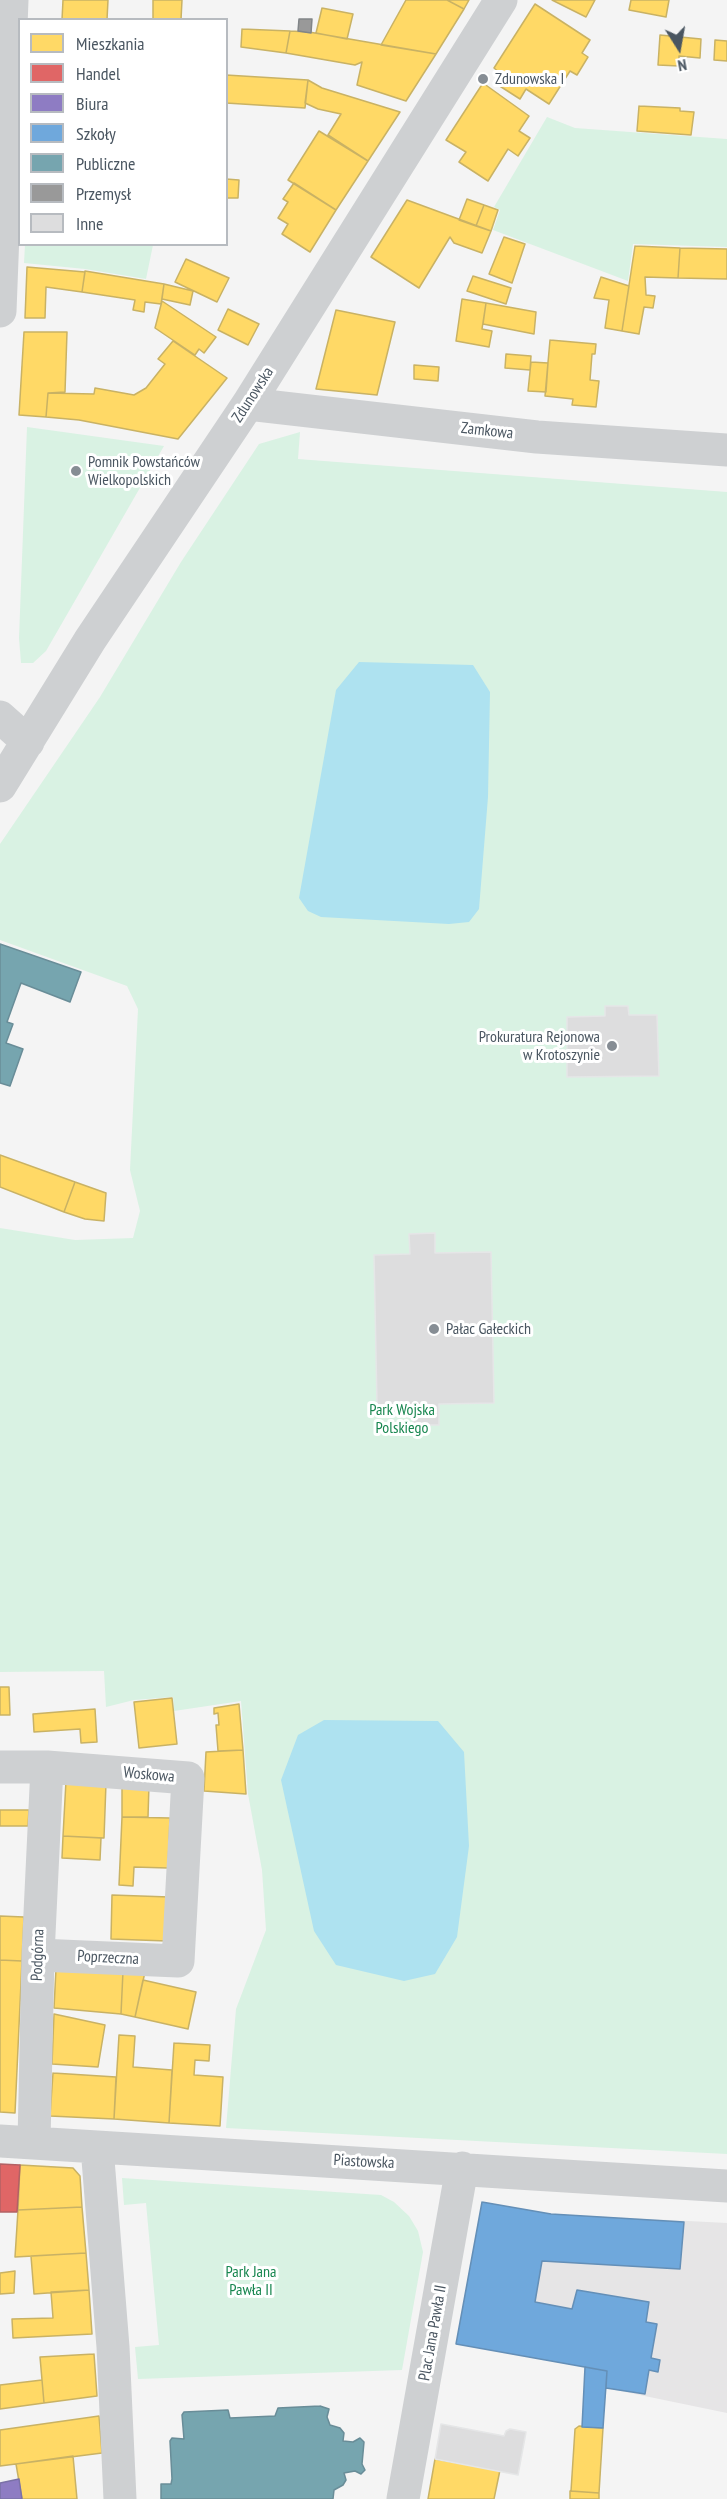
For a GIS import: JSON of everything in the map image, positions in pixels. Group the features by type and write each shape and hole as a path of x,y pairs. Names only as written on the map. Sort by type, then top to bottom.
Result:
{"street":[{"path":"0,311 12,0"},
{"name":"Zdunowska","path":"0,786 90,640 248,404 501,0"},
{"name":"Zamkowa","path":"248,404 537,437 727,450"},
{"path":"0,717 28,742"},
{"name":"Woskowa","path":"0,1767 47,1767 188,1778 178,1961"},
{"name":"Podgórna","path":"34,2142 38,1954 47,1767"},
{"name":"Poprzeczna","path":"38,1954 178,1961"},
{"name":"Piastowska","path":"0,2141 727,2186"},
{"path":"97,2147 113,2348 120,2499"},
{"name":"Plac Jana Pawła II","path":"403,2499 462,2168"}],"shaded area":[{"path":"482,2202 552,2214 727,2223 727,2413 606,2388 607,2371 456,2344"}],"green space":[{"path":"547,117 575,128 727,139 727,247 633,244 628,281 493,230 500,210 494,207"},
{"path":"25,246 153,246 146,279 85,269 24,263"},
{"path":"27,427 164,446 46,651 33,663 21,663 19,638"},
{"name":"Park Wojska Polskiego","path":"300,432 298,459 727,492 727,2154 226,2128 236,2009 266,1930 262,1870 248,1794 241,1701 174,1711 173,1697 134,1700 106,1707 104,1671 0,1672 0,1228 75,1240 133,1238 140,1211 130,1170 138,1009 127,986 0,940 0,844 100,697 181,562 259,444"},
{"name":"Park Jana Pawła II","path":"122,2178 381,2195 394,2202 409,2216 418,2231 423,2252 402,2370 138,2379 135,2347 159,2345 146,2203 124,2205"}],"water":[{"path":"359,662 473,665 490,692 488,797 479,909 469,922 449,924 321,917 308,911 299,898 336,690"},
{"path":"324,1720 438,1721 464,1752 469,1846 457,1937 435,1974 404,1981 336,1965 314,1931 281,1780 298,1735"}],"building: Mieszkania":[{"path":"63,0 108,0 107,18 62,18"},
{"path":"153,0 182,0 181,18 153,18"},
{"path":"406,0 447,0 464,9 436,54 381,45"},
{"path":"447,0 469,0 464,9"},
{"path":"552,0 595,0 586,17"},
{"path":"631,0 669,0 666,17 629,10"},
{"path":"535,4 590,40 582,53 588,57 577,75 570,71 549,104 526,89 520,99 495,83 500,73 494,68"},
{"path":"322,8 353,14 347,39 316,33"},
{"path":"242,29 290,31 286,53 241,47"},
{"path":"290,31 309,32 436,54 406,101 357,85 362,62 355,65 286,53"},
{"path":"660,35 701,39 700,58 679,56 679,66 658,65"},
{"path":"715,40 727,41 727,61 714,60"},
{"path":"228,75 308,80 305,108 228,103"},
{"path":"308,80 322,88 400,112 368,161 328,135 341,114 318,109 305,103"},
{"path":"483,83 529,116 519,131 530,138 518,156 508,149 488,181 459,162 466,152 446,140"},
{"path":"639,106 680,108 680,111 694,112 691,135 637,131"},
{"path":"319,131 368,161 336,210 288,180"},
{"path":"228,179 239,180 238,198 228,198"},
{"path":"294,183 336,210 310,252 282,234 288,224 278,218 288,202 283,199"},
{"path":"467,199 484,205 476,226 459,220"},
{"path":"407,200 491,231 482,253 454,243 450,237 419,288 371,257"},
{"path":"484,205 498,210 491,231 476,226"},
{"path":"504,237 525,244 512,283 489,274"},
{"path":"635,246 680,248 678,278 645,277 646,295 655,296 653,308 644,307 639,334 622,331"},
{"path":"680,248 727,249 727,279 678,278"},
{"path":"186,259 229,278 217,302 175,282"},
{"path":"27,267 85,272 82,292 46,287 45,318 25,318"},
{"path":"85,271 164,284 161,304 145,302 144,312 133,310 135,300 82,292"},
{"path":"473,276 511,288 506,304 467,291"},
{"path":"601,277 629,286 622,331 605,328 609,300 594,298"},
{"path":"164,284 193,291 190,305 162,299"},
{"path":"462,299 486,303 482,329 492,331 489,347 456,341"},
{"path":"162,301 216,337 204,353 199,349 195,355 155,328"},
{"path":"486,303 536,312 534,334 483,324"},
{"path":"228,309 259,324 248,345 218,330"},
{"path":"336,310 395,322 377,395 316,389"},
{"path":"24,332 67,332 65,392 48,393 46,417 19,415"},
{"path":"550,340 596,344 595,354 592,354 590,380 599,381 596,407 572,405 573,399 545,396"},
{"path":"173,341 227,378 178,439 79,420 46,417 48,393 94,394 95,388 134,395 146,388 165,364 158,359"},
{"path":"506,354 531,356 530,370 505,368"},
{"path":"531,362 548,363 546,392 528,391"},
{"path":"414,365 439,367 438,381 414,379"},
{"path":"0,1155 75,1182 64,1212 0,1187"},
{"path":"75,1182 106,1193 104,1221 85,1219 64,1212"},
{"path":"0,1687 9,1687 10,1715 0,1715"},
{"path":"172,1698 177,1744 139,1748 134,1702"},
{"path":"239,1704 243,1750 218,1751 216,1725 219,1725 218,1713 214,1714 214,1708"},
{"path":"95,1709 97,1742 81,1743 80,1729 34,1732 33,1714"},
{"path":"243,1750 246,1794 204,1791 206,1752"},
{"path":"66,1781 106,1783 104,1838 63,1836"},
{"path":"122,1783 149,1784 148,1817 122,1817"},
{"path":"0,1810 29,1810 28,1826 0,1826"},
{"path":"122,1817 170,1818 168,1868 134,1867 133,1886 119,1885"},
{"path":"63,1836 101,1838 100,1860 62,1858"},
{"path":"112,1895 169,1897 167,1941 111,1939"},
{"path":"0,1916 24,1917 22,1961 0,1960"},
{"path":"0,1960 22,1961 15,2113 0,2112"},
{"path":"56,1969 123,1971 121,2014 54,2008"},
{"path":"123,1971 145,1972 135,2017 121,2014"},
{"path":"143,1980 196,1992 188,2029 135,2017"},
{"path":"54,2014 105,2025 98,2067 52,2064"},
{"path":"119,2035 135,2036 133,2067 172,2070 169,2123 114,2119"},
{"path":"174,2043 210,2045 209,2061 195,2060 194,2075 223,2077 220,2126 169,2123"},
{"path":"53,2073 116,2077 114,2119 50,2116"},
{"path":"20,2165 73,2168 80,2176 82,2207 18,2210"},
{"path":"82,2207 86,2253 15,2257 18,2210"},
{"path":"86,2253 89,2290 34,2294 31,2256"},
{"path":"15,2271 14,2293 0,2294 0,2273"},
{"path":"89,2290 92,2334 13,2338 12,2319 53,2318 51,2292"},
{"path":"94,2354 97,2396 44,2403 40,2357"},
{"path":"42,2380 44,2403 0,2409 0,2385"},
{"path":"99,2416 102,2453 0,2466 0,2430"},
{"path":"579,2426 603,2428 599,2493 571,2491 575,2429"},
{"path":"73,2456 77,2499 22,2499 16,2464"},
{"path":"435,2459 500,2470 494,2499 428,2499"},
{"path":"570,2491 599,2493 599,2499 570,2499"}],"building: Handel":[{"path":"0,2164 20,2165 17,2212 0,2212"}],"building: Biura":[{"path":"19,2479 22,2499 0,2499 0,2483"}],"building: Szkoły":[{"path":"482,2202 551,2214 684,2222 680,2269 542,2261 535,2302 572,2309 577,2290 649,2302 646,2322 657,2324 651,2358 660,2360 658,2372 649,2370 645,2394 606,2388 607,2371 456,2344"},
{"path":"585,2367 607,2371 603,2428 582,2427"}],"building: Publiczne":[{"path":"0,944 81,972 70,1002 21,983 7,1022 13,1024 6,1043 23,1049 10,1086 0,1083"},
{"path":"320,2406 329,2409 327,2417 330,2425 340,2428 344,2433 343,2441 353,2442 360,2438 364,2442 362,2464 365,2470 361,2474 355,2471 344,2473 346,2480 343,2485 334,2490 333,2499 161,2499 161,2484 171,2484 172,2479 170,2441 172,2438 184,2439 182,2415 184,2412 228,2410 230,2418 275,2416 278,2408"}],"building: Przemysł":[{"path":"299,19 312,19 311,33 298,31"}],"building: Inne":[{"name":"Prokuratura Rejonowa w Krotoszynie","path":"605,1006 628,1006 629,1015 657,1015 659,1076 567,1077 567,1017 605,1016"},
{"name":"Pałac Gałeckich","path":"435,1233 435,1253 491,1252 494,1403 439,1404 439,1425 413,1425 413,1405 377,1405 374,1255 410,1254 409,1234"},
{"path":"441,2424 504,2436 510,2429 526,2432 518,2475 435,2459"}],"place":[{"name":"Zdunowska I","path":"483,79"},
{"name":"Pomnik Powstańców Wielkopolskich","path":"76,471"},
{"name":"Prokuratura Rejonowa w Krotoszynie","path":"612,1046"},
{"name":"Pałac Gałeckich","path":"434,1329"}]}
